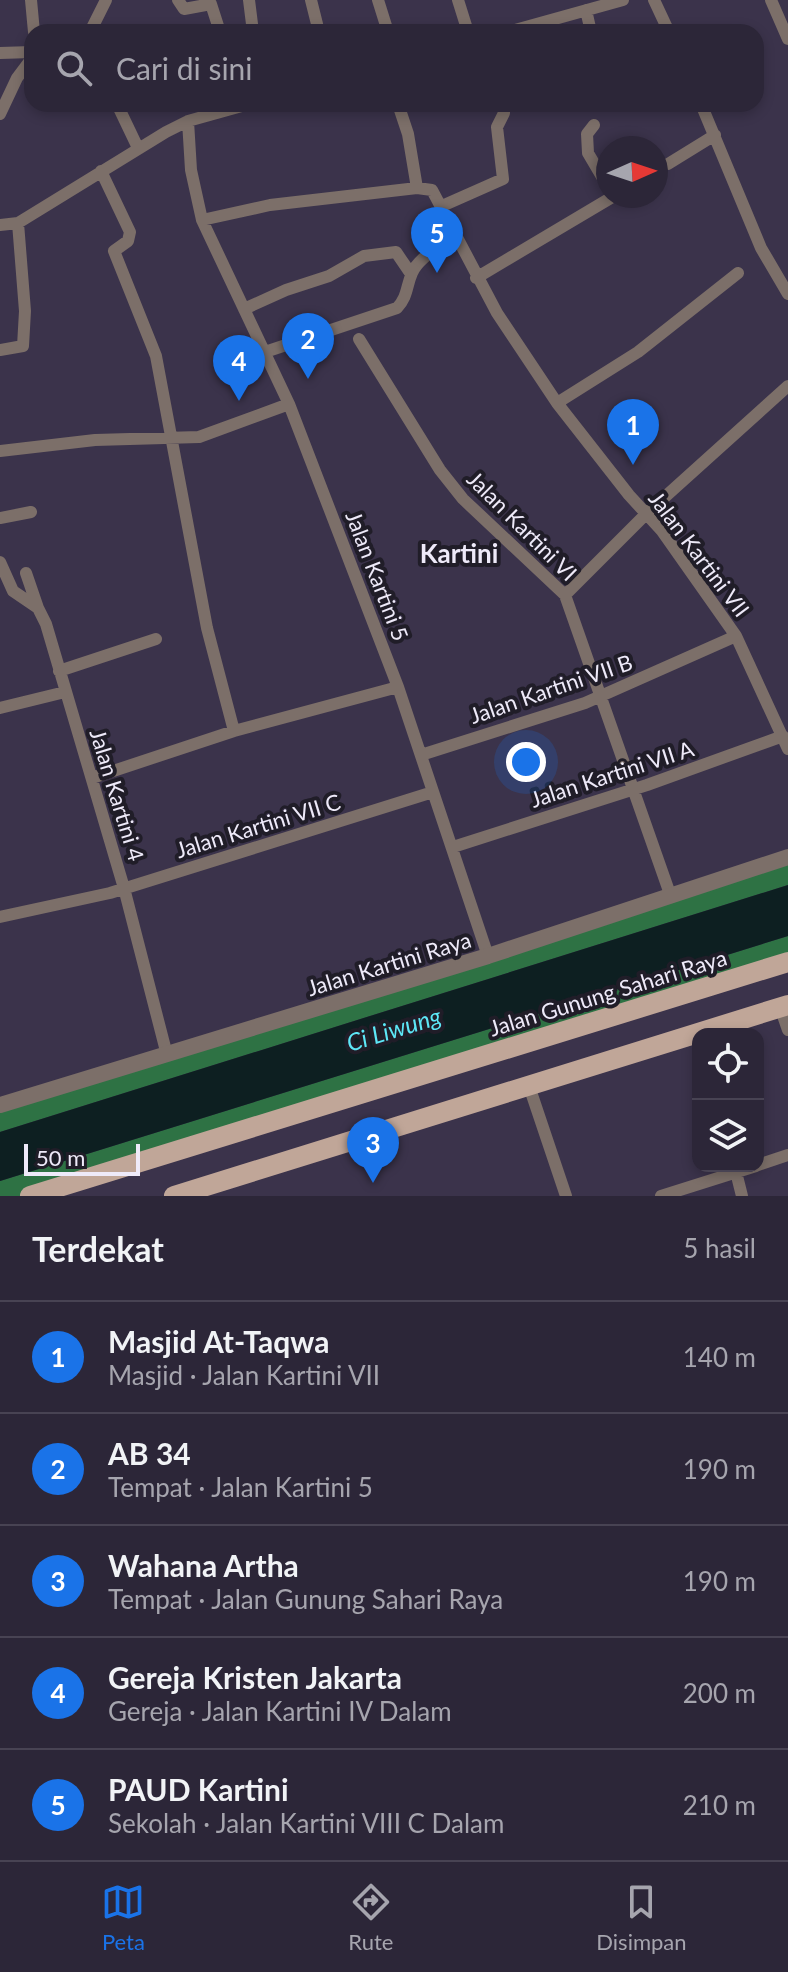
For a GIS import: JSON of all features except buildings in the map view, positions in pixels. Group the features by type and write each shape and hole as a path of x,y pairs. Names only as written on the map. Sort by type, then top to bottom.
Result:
{"main road":[{"name":"Jalan Gunung Sahari Raya","path":"30,1196 788,962"},
{"path":"180,1195 784,1006"}],"street":[{"path":"31,0 33,24"},
{"path":"94,24 106,0"},
{"path":"178,0 184,9 211,4 217,24"},
{"path":"249,0 252,24"},
{"path":"311,0 317,24"},
{"path":"378,0 386,24"},
{"path":"458,0 466,24"},
{"path":"532,24 583,7 623,0"},
{"path":"654,0 665,24"},
{"path":"771,0 788,39"},
{"path":"0,53 24,54"},
{"path":"1,109 24,69"},
{"path":"121,112 138,148"},
{"path":"0,225 18,223 138,148 188,121 220,112"},
{"path":"401,112 408,134 417,188"},
{"path":"202,220 270,205 417,188 429,188 442,206 503,179 497,127 504,112"},
{"path":"705,112 761,248 788,294"},
{"name":"Jalan Kartini 5","path":"188,121 191,170 202,220 289,404 398,687 488,956"},
{"path":"594,125 587,134 588,153 596,167"},
{"path":"668,164 715,135"},
{"path":"101,171 130,232 128,241 114,251 151,334 207,628 234,731"},
{"name":"Jalan Kartini VII","path":"442,206 476,278 557,403 646,514 736,636 786,743"},
{"path":"476,278 596,206"},
{"path":"0,350 23,346 25,311 18,223"},
{"path":"265,352 397,308 407,297 411,274 454,235"},
{"path":"244,309 286,290 329,276 364,256 396,252 411,274"},
{"path":"557,403 638,352 738,273"},
{"name":"Jalan Kartini VI","path":"359,339 440,470 463,499 565,595 670,894"},
{"path":"565,595 646,514 788,386"},
{"path":"0,451 95,440 199,437 289,404"},
{"path":"0,518 31,512"},
{"name":"Jalan Kartini 4","path":"0,562 13,591 38,608 124,888 167,1055"},
{"path":"26,573 38,608"},
{"name":"Jalan Kartini VII B","path":"421,755 599,698 736,636"},
{"path":"59,671 156,639"},
{"path":"92,778 234,731 398,687"},
{"path":"0,708 65,692"},
{"name":"Jalan Kartini VII A","path":"453,847 786,743"},
{"name":"Jalan Kartini VII C","path":"0,917 124,888 433,792"},
{"name":"Jalan Kartini Raya","path":"0,1105 488,956 788,857"},
{"path":"784,1006 788,1030"},
{"path":"529,1086 566,1196"},
{"path":"764,1164 788,1155"},
{"path":"661,1196 736,1172 742,1196"}],"green space":[{"path":"788,857 788,885 0,1132 0,1105"},
{"path":"788,936 788,962 30,1196 0,1196 0,1181"}],"water":[{"name":"Ci Liwung","path":"788,885 788,936 0,1181 0,1132"}],"place":[{"name":"PAUD Kartini","path":"437,273"},
{"name":"AB 34","path":"308,379"},
{"name":"Gereja Kristen Jakarta","path":"239,401"},
{"name":"Masjid At-Taqwa","path":"633,465"},
{"name":"Wahana Artha","path":"373,1183"}],"district":[{"name":"Kartini","path":"459,554"}]}
